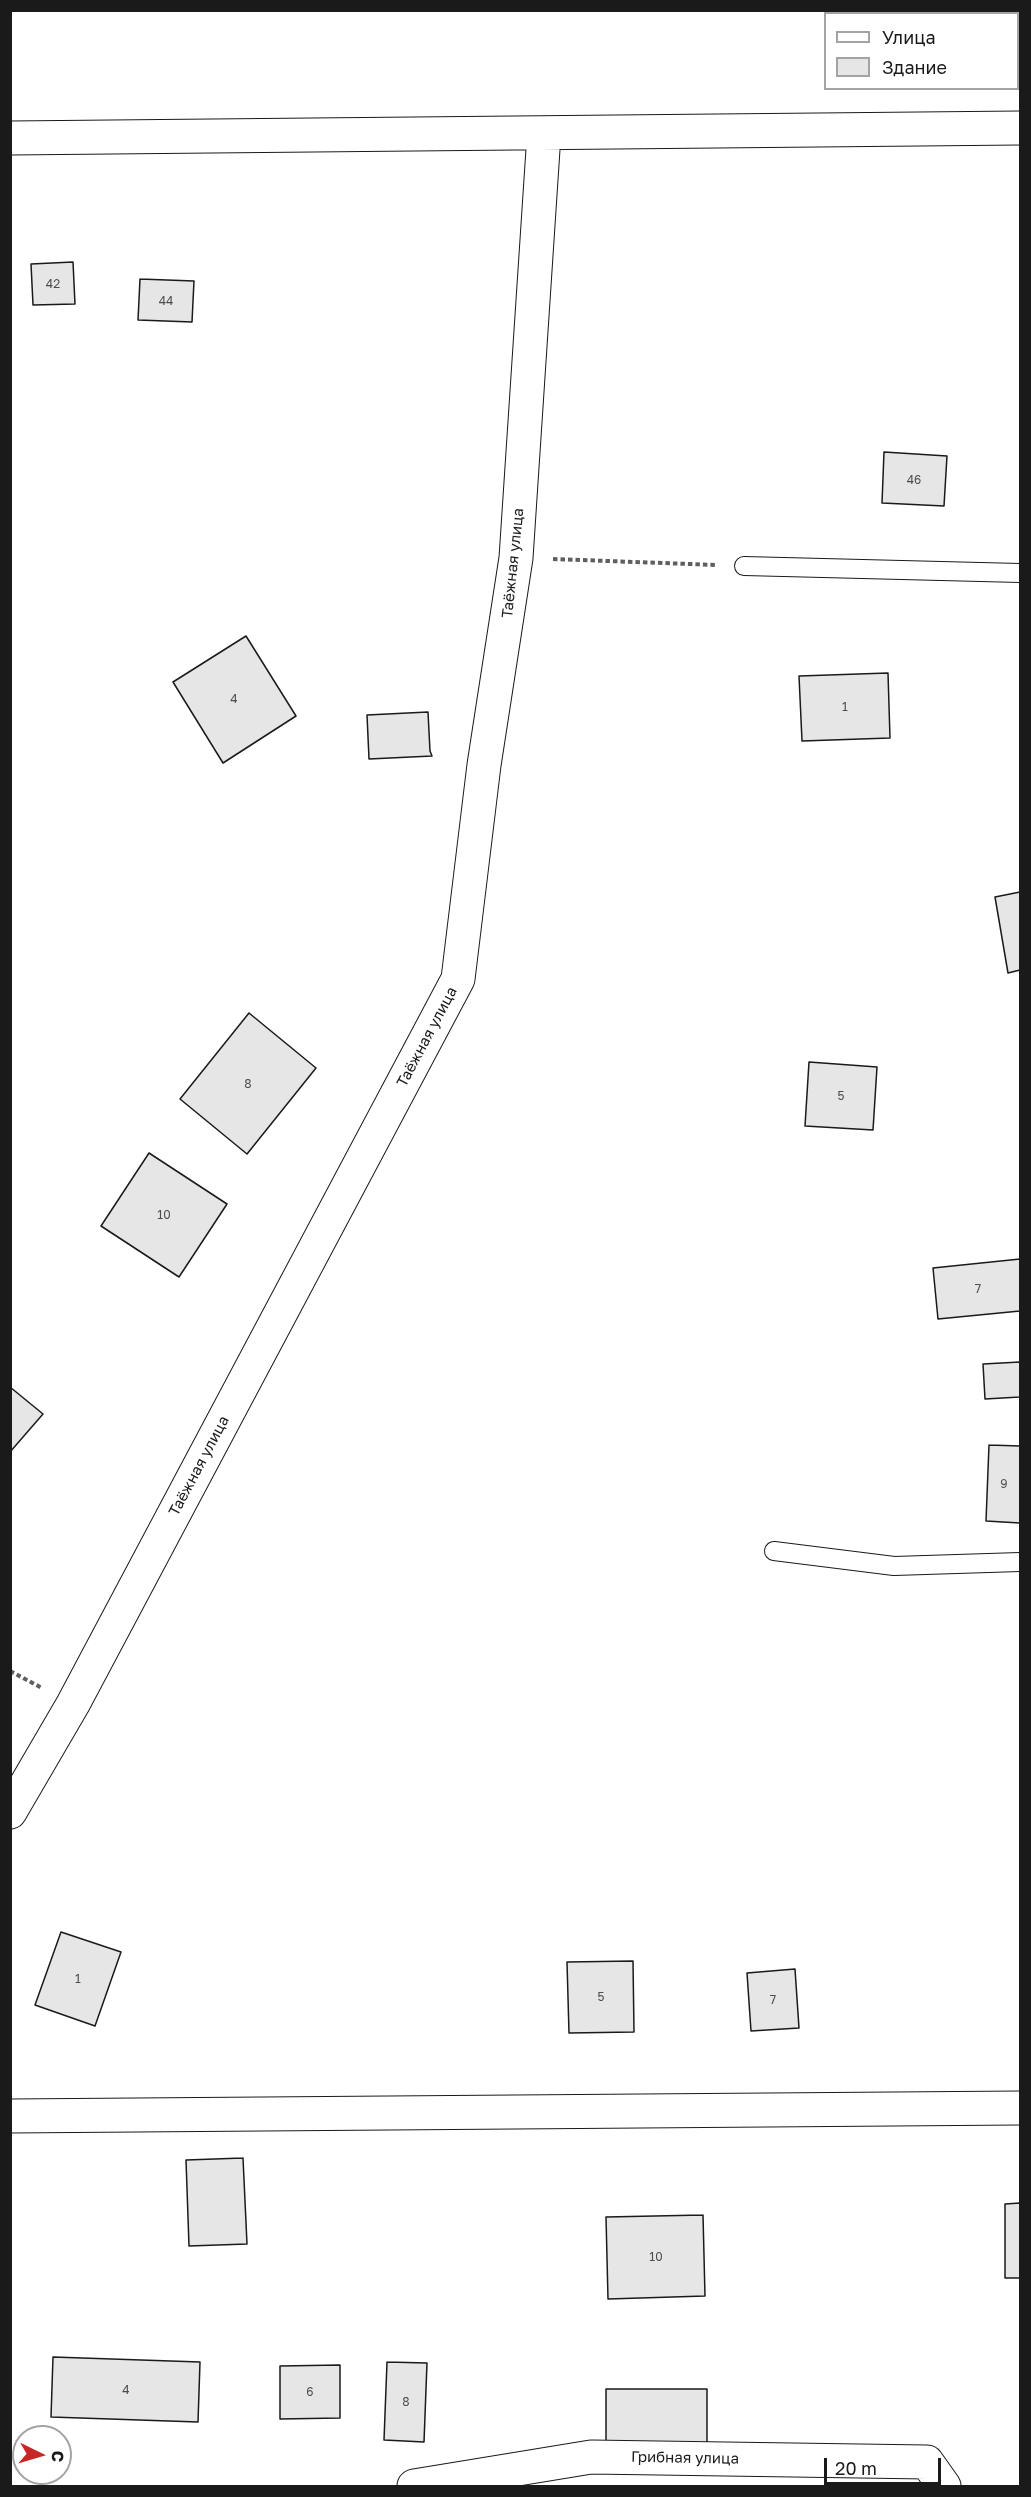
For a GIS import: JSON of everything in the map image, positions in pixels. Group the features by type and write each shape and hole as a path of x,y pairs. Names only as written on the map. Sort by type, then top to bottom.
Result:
{"street":[{"path":"10,138 1020,128"},
{"name":"Таёжная улица","path":"10,1812 78,1694 459,979 484,765 516,558 544,134"},
{"path":"10,2116 1020,2108"},
{"name":"Грибная улица","path":"414,2487 591,2457 927,2462 944,2487"}],"lane":[{"path":"744,566 1020,573"},
{"path":"774,1551 894,1566 1020,1562"}],"path":[{"path":"516,558 744,566"}],"building":[{"path":"73,262 75,304 33,305 31,264"},
{"path":"140,279 194,281 192,322 138,320"},
{"path":"884,452 947,456 944,506 882,503"},
{"path":"246,636 296,716 223,763 173,682"},
{"path":"888,673 890,738 802,741 799,676"},
{"path":"428,712 432,756 369,759 367,715"},
{"path":"1020,892 1020,970 1008,973 995,897"},
{"path":"249,1013 316,1068 247,1154 180,1099"},
{"path":"809,1062 877,1067 873,1130 805,1126"},
{"path":"149,1153 227,1204 179,1277 101,1226"},
{"path":"1020,1259 1020,1311 938,1319 933,1268"},
{"path":"1020,1362 1020,1397 985,1399 983,1364"},
{"path":"10,1387 43,1414 10,1452"},
{"path":"989,1445 1020,1446 1020,1523 986,1521"},
{"path":"61,1932 121,1952 95,2026 35,2005"},
{"path":"633,1961 634,2032 569,2033 567,1962"},
{"path":"795,1969 799,2028 751,2031 747,1973"},
{"path":"243,2158 247,2244 189,2246 186,2160"},
{"path":"1020,2203 1020,2278 1005,2278 1005,2204"},
{"path":"703,2215 705,2296 608,2299 606,2217"},
{"path":"53,2357 200,2362 198,2422 51,2417"},
{"path":"387,2362 427,2363 424,2442 384,2440"},
{"path":"340,2365 340,2418 280,2419 280,2366"},
{"path":"606,2389 707,2389 707,2450 606,2450"}]}
